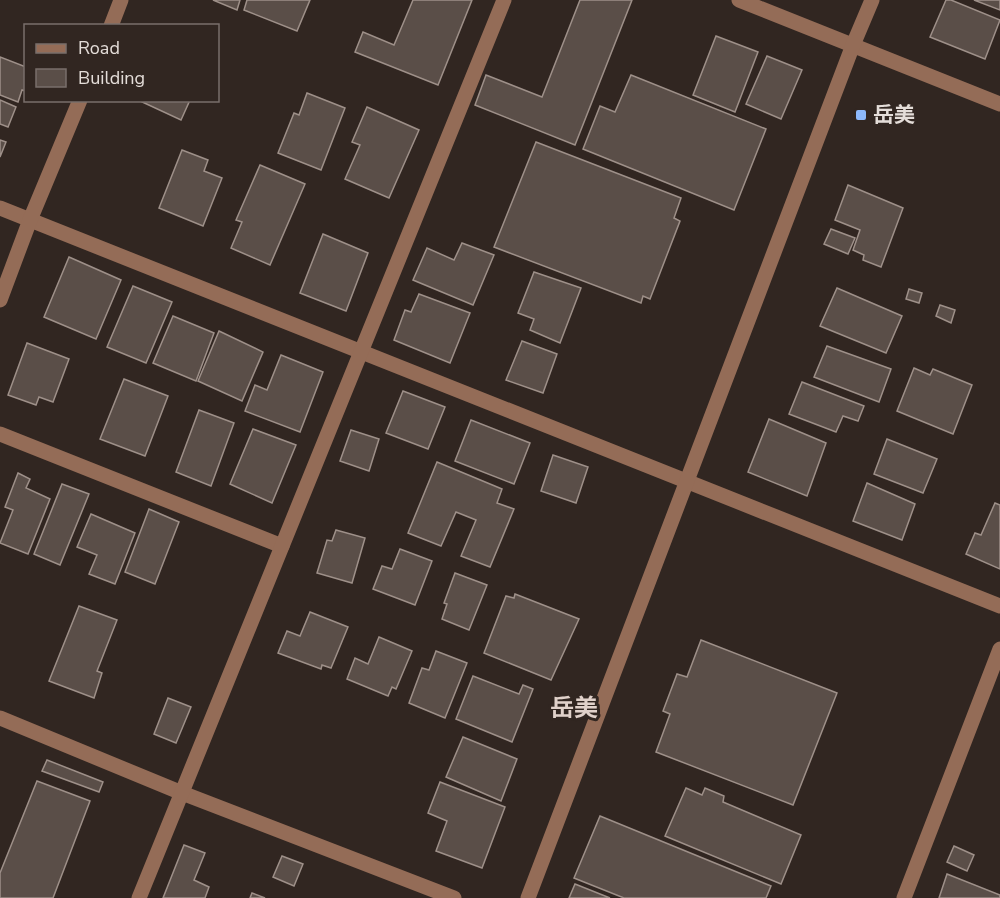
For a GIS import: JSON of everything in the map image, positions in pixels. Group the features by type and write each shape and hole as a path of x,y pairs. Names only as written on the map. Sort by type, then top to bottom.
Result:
{"street":[{"path":"112,24 121,0"},
{"path":"139,898 504,0"},
{"path":"739,0 1000,104"},
{"path":"528,898 872,0"},
{"path":"0,300 30,220 79,102"},
{"path":"0,208 1000,606"},
{"path":"0,434 282,546"},
{"path":"904,898 1000,649"},
{"path":"0,718 182,793 454,898"}],"building":[{"path":"213,0 240,0 237,10"},
{"path":"247,0 310,0 297,31 244,10"},
{"path":"413,0 472,0 438,85 355,52 363,32 394,45"},
{"path":"580,0 632,0 575,145 475,105 486,75 542,97"},
{"path":"946,0 1000,20 985,59 930,37"},
{"path":"974,0 1000,0 1000,10"},
{"path":"716,36 758,52 735,112 693,95"},
{"path":"767,56 802,70 781,119 746,104"},
{"path":"0,57 24,66 24,90 22,90 18,102 0,95"},
{"path":"631,75 766,129 734,210 583,149 600,106 615,112"},
{"path":"307,93 345,108 321,170 278,153 294,113 299,115"},
{"path":"0,100 16,107 8,127 0,124"},
{"path":"142,102 189,102 181,120"},
{"path":"367,107 419,130 389,198 345,179 360,145 352,142"},
{"path":"0,140 6,142 0,157"},
{"path":"536,142 681,198 674,218 680,221 650,299 643,296 641,303 494,247"},
{"path":"182,150 208,160 204,171 222,178 203,226 159,208"},
{"path":"260,165 305,184 270,265 231,248 242,222 236,220"},
{"path":"848,185 903,208 881,267 863,260 864,255 853,250 860,230 835,220"},
{"path":"831,229 855,238 848,254 824,244"},
{"path":"323,234 368,253 346,311 300,293"},
{"path":"462,243 494,255 473,305 413,280 427,248 454,260"},
{"path":"69,257 121,280 96,339 44,317"},
{"path":"534,272 581,288 560,343 530,330 534,319 518,313"},
{"path":"133,286 172,302 146,363 107,347"},
{"path":"837,288 902,316 886,353 820,326"},
{"path":"909,289 922,293 919,303 906,299"},
{"path":"419,294 470,313 450,363 394,340 405,310 411,312"},
{"path":"940,305 955,310 951,323 936,316"},
{"path":"173,316 214,333 196,381 153,363"},
{"path":"219,331 263,352 242,401 198,381"},
{"path":"522,341 557,354 543,393 506,380"},
{"path":"27,343 69,359 53,402 39,397 36,405 8,395"},
{"path":"827,346 891,369 879,402 814,377"},
{"path":"281,355 323,372 300,432 245,411 255,385 267,390"},
{"path":"914,368 930,375 933,369 972,385 953,434 897,411"},
{"path":"124,379 168,396 145,456 100,439"},
{"path":"802,382 864,406 858,421 843,416 836,432 789,414"},
{"path":"403,391 445,407 428,449 386,433"},
{"path":"199,410 234,423 211,486 176,472"},
{"path":"769,419 826,443 807,496 748,472"},
{"path":"471,420 530,443 514,484 455,461"},
{"path":"253,429 296,445 272,503 230,484"},
{"path":"351,430 379,439 369,471 340,461"},
{"path":"887,439 937,459 923,493 874,474"},
{"path":"553,455 588,467 576,503 541,491"},
{"path":"437,462 502,489 497,503 514,509 490,567 461,556 476,520 456,512 441,546 408,533"},
{"path":"18,473 30,479 26,488 50,499 28,554 0,543 13,510 5,507"},
{"path":"867,483 915,504 902,540 853,521"},
{"path":"62,484 89,494 60,565 34,554"},
{"path":"995,503 1000,505 1000,569 966,554 975,533 981,535"},
{"path":"149,509 179,522 155,584 125,572"},
{"path":"91,514 135,533 115,584 89,574 97,555 77,547"},
{"path":"336,530 365,538 352,583 317,573 327,540 332,541"},
{"path":"400,549 432,561 415,605 373,589 382,566 392,569"},
{"path":"455,573 487,585 469,630 442,619 447,604 444,603"},
{"path":"515,594 579,619 551,680 484,653 506,596 514,598"},
{"path":"79,606 117,620 97,671 102,673 94,698 49,681"},
{"path":"310,612 348,627 331,668 322,665 321,669 278,653 287,631 300,636"},
{"path":"379,637 412,651 396,689 392,687 388,696 347,679 355,658 368,664"},
{"path":"701,640 837,693 793,805 656,752 670,714 663,711 677,674 687,677"},
{"path":"436,651 467,663 445,718 409,703 422,668 429,670"},
{"path":"473,676 519,694 523,685 533,689 512,742 456,719"},
{"path":"168,698 191,707 176,743 154,734"},
{"path":"463,737 517,759 501,801 446,777"},
{"path":"47,760 103,782 99,792 42,771"},
{"path":"37,781 90,801 53,898 0,898 0,873"},
{"path":"440,782 505,807 482,868 436,851 447,821 428,813"},
{"path":"686,788 702,795 705,788 724,796 723,802 801,835 781,884 665,836"},
{"path":"600,816 771,886 766,898 624,898 574,878"},
{"path":"184,845 205,853 194,880 209,887 205,898 163,898"},
{"path":"954,846 974,855 967,871 947,862"},
{"path":"282,856 303,864 294,886 273,877"},
{"path":"947,874 1000,895 1000,898 939,898"},
{"path":"575,884 610,898 569,898"},
{"path":"252,893 265,898 250,898"}],"place":[{"name":"岳美","path":"861,115"}],"district":[{"name":"岳美","path":"574,708"}]}
